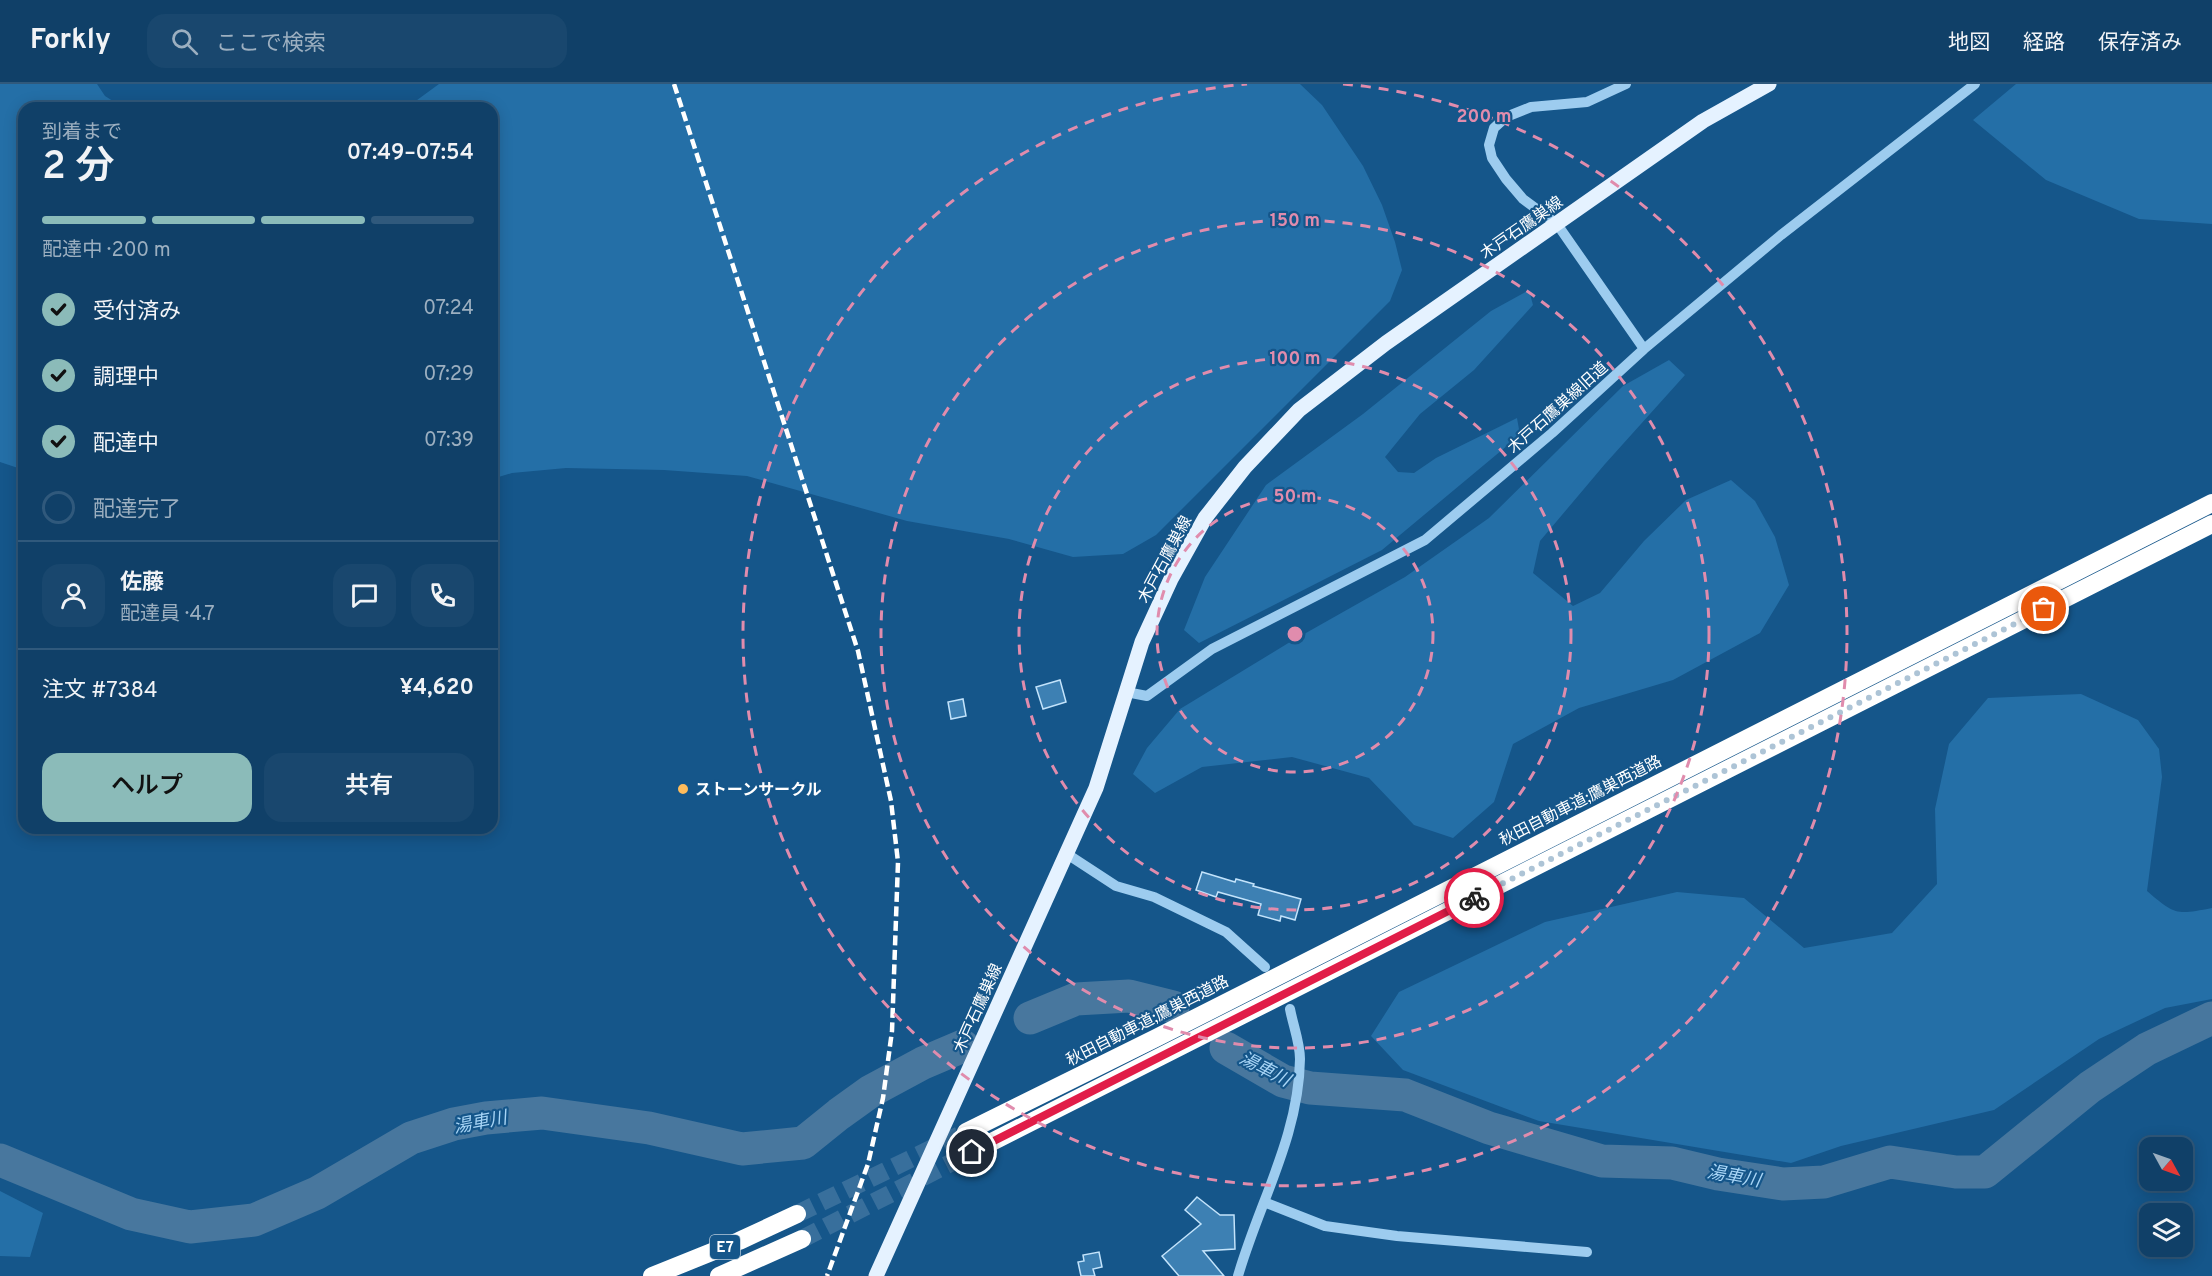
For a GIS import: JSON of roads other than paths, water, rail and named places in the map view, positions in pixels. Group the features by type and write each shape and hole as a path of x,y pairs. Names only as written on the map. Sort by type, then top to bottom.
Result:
{"highway":[{"name":"秋田自動車道;鷹巣西道路","path":"966,1132 1156,1038 2212,502"},
{"path":"972,1152 2212,524"},
{"name":"E7","path":"652,1276 728,1246 797,1214"},
{"name":"E7","path":"719,1276 801,1239"}],"main road":[{"name":"木戸石鷹巣線","path":"876,1276 1096,788 1143,642 1171,579 1205,518 1245,466 1299,410 1386,343 1703,121 1769,84"}],"street":[{"path":"1626,84 1587,102 1531,107 1506,117 1494,128 1490,145 1492,158 1523,200 1557,224 1644,349"},
{"name":"木戸石鷹巣線旧道","path":"1126,692 1147,696 1212,649 1425,540 1543,441 1644,349 1781,235 1975,84"},
{"path":"1066,854 1116,886 1154,897 1226,932 1265,967"},
{"path":"1238,1276 1284,1153 1296,1106 1300,1056 1290,1009"},
{"path":"1264,1202 1325,1226 1397,1236 1587,1252"}],"waterway":[{"name":"湯車川","path":"1030,1018 1076,999 1129,996 1173,1007"},
{"name":"湯車川","path":"1226,1048 1283,1081 1310,1088 1405,1095 1489,1128 1602,1161 1672,1163 1718,1174 1783,1184 1824,1182 1890,1162 1956,1172 1985,1172 2090,1087 2147,1049 2212,1018"},
{"name":"湯車川","path":"0,1160 131,1214 190,1227 254,1220 317,1193 411,1138 454,1124 486,1118 542,1113 649,1128 742,1149 803,1143 871,1091 923,1063 963,1046"}],"tunnel":[{"path":"797,1214 966,1132"},
{"path":"802,1239 972,1152"}],"railway":[{"path":"674,84 858,651 891,801 898,862 892,1031 883,1098 868,1164 827,1276"}],"place":[{"name":"ストーンサークル","path":"683,789"}]}
